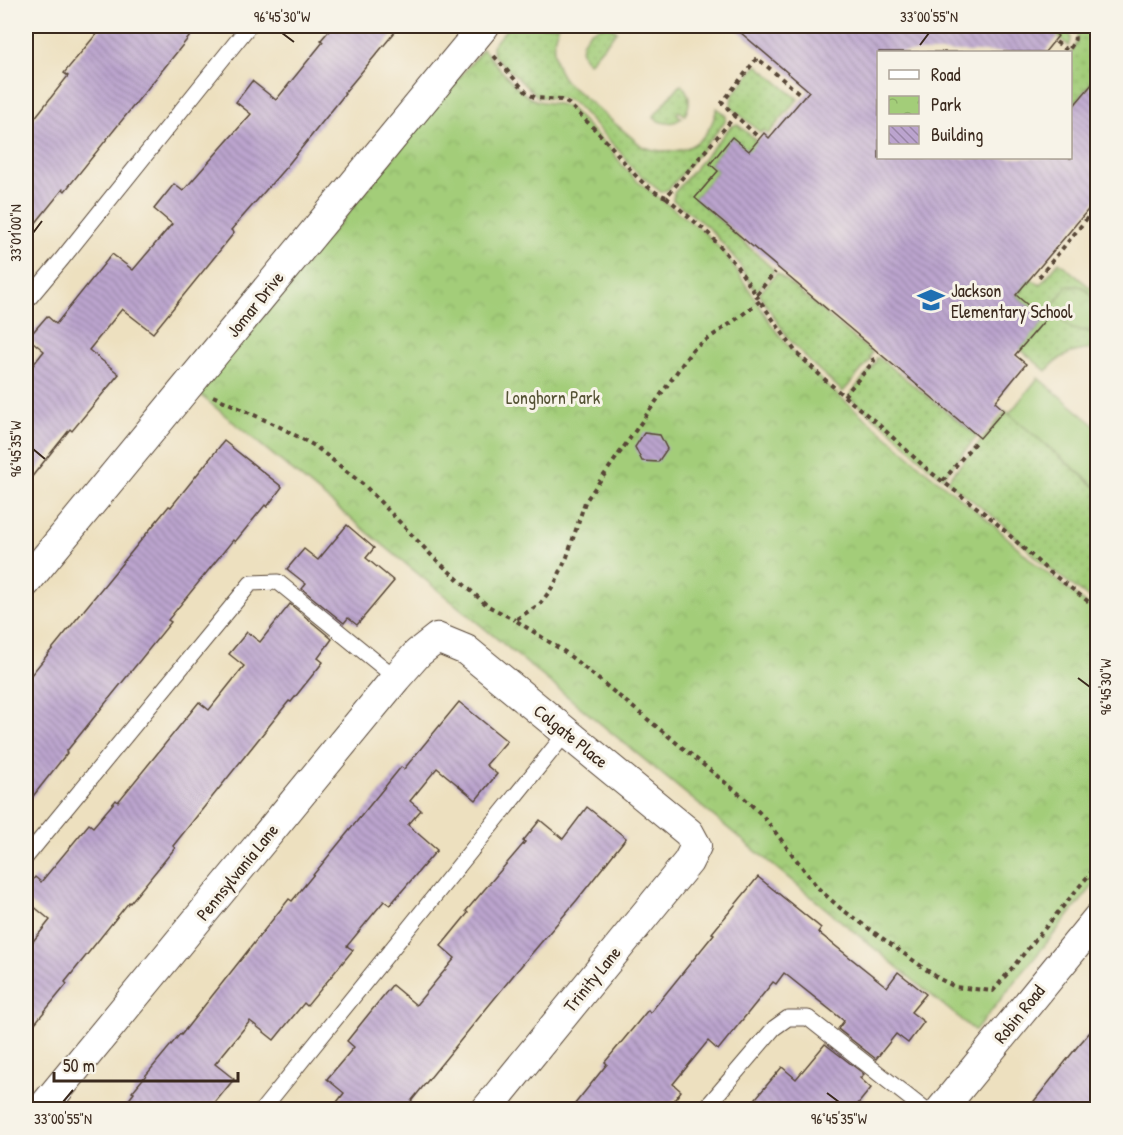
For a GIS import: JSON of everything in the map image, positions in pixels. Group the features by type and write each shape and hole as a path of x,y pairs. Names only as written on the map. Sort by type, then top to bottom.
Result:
{"street":[{"name":"Jomar Drive","path":"26,582 486,37"},
{"name":"Pennsylvania Lane","path":"41,1110 396,678 418,653 437,638"},
{"name":"Colgate Place","path":"437,638 466,650 689,833 696,846"},
{"name":"Trinity Lane","path":"486,1110 688,862 696,846"},
{"name":"Robin Road","path":"941,1110 1098,918"}],"lane":[{"path":"26,303 249,26"},
{"path":"26,856 251,583 278,582 396,678"},
{"path":"262,1110 566,733"},
{"path":"704,1110 774,1028 788,1018 808,1018 925,1110"}],"path":[{"path":"1056,42 1068,51 1075,38 1074,33 1066,26"},
{"path":"1094,26 1098,65"},
{"path":"486,37 527,93 536,98 561,100 569,104 609,144 635,175 659,194 666,196 709,234 736,265 795,351 929,471 992,519 1046,569 1098,609"},
{"path":"756,135 722,103 757,58 799,93"},
{"path":"666,196 735,116"},
{"path":"1039,277 1098,205"},
{"path":"756,295 775,272"},
{"path":"515,620 540,604 549,592 567,557 585,502 693,349 760,301"},
{"path":"844,396 874,361 872,357"},
{"path":"206,391 215,398 280,427 315,446 365,486 432,556 488,606 515,620 565,652 743,797 763,816 818,888 840,908 938,978 955,987 993,991 1098,864"},
{"path":"943,482 977,440"}],"green space":[{"path":"509,26 559,26 554,41 554,56 567,83 643,147 669,151 690,146 707,132 717,108 726,116 725,122 669,189 661,192 633,169 577,106 562,98 538,97 494,56 492,46"},
{"path":"604,26 617,31 589,63 582,52 583,41 591,32"},
{"path":"1046,26 1065,28 1071,37 1069,46"},
{"path":"1071,26 1091,26 1098,75 1072,106 1072,51 1078,39 1077,33"},
{"name":"Longhorn Park","path":"483,49 501,71 531,98 570,108 612,151 637,181 705,233 726,255 773,327 796,356 827,386 925,470 994,525 1032,561 1097,612 1097,881 975,1031 199,394"},
{"path":"757,65 798,99 768,134 763,130 761,133 732,108 731,102 732,96"},
{"path":"682,85 689,100 685,115 679,111 677,114 682,118 668,123 654,118 679,86"},
{"path":"737,124 763,146 754,156 732,138 710,164 718,171 695,198 774,270 757,291 738,262 710,229 673,200 674,193 730,127"},
{"path":"1059,262 1097,293 1097,346 1065,356 1046,371 1020,349 1045,320 1016,295 1030,278 1040,285"},
{"path":"777,273 872,353 869,357 871,359 843,392 788,338 759,294"},
{"path":"1067,286 1082,287 1093,299 1097,326 1092,332 1072,329 1057,315 1050,316 1048,312"},
{"path":"876,358 879,358 977,436 943,478 892,431 848,397 876,362"},
{"path":"1038,378 1097,427 1098,483 1095,486 1009,414"},
{"path":"1006,411 1094,486 1097,483 1097,604 1041,562 1000,522 947,481"}],"building":[{"path":"103,26 198,26 65,191 63,189 26,235 26,129 68,76 64,73"},
{"path":"333,26 400,26 287,166 231,230 234,233 153,333 122,309 89,350 119,374 72,431 70,429 26,484 26,374 44,351 28,338 47,316 56,324 112,254 133,270 172,224 154,209 174,184 183,191 251,114 236,102 252,81 276,100 323,42 321,40"},
{"name":"Jackson Elementary School","path":"733,26 1046,26 1058,36 1046,51 877,51 877,159 1072,159 1072,108 1098,77 1098,198 1016,295 1045,320 1015,355 1026,364 995,402 1004,410 980,438 695,198 718,171 710,164 732,137 749,151 764,133 769,138 809,91"},
{"path":"644,433 660,435 667,449 658,462 642,461 635,447"},
{"path":"224,441 282,487 235,542 233,540 168,620 171,622 26,805 26,681"},
{"path":"347,525 374,548 366,558 394,581 357,625 348,618 344,623 302,589 306,584 287,569 304,549 318,560"},
{"path":"290,604 332,639 318,658 323,662 173,846 175,848 129,902 26,1034 26,950 50,920 26,900 26,890 35,877 41,882 89,824 93,827 116,800 118,802 199,702 209,710 244,666 229,654 247,632 260,642"},
{"path":"459,702 507,741 486,765 497,774 476,800 437,768 410,801 421,810 408,825 437,850 390,905 384,901 347,946 353,950 307,1006 304,1003 274,1040 250,1021 215,1064 234,1079 209,1110 121,1110 134,1093 132,1092 181,1035 289,899 292,901 401,767 404,769"},
{"path":"587,807 626,838 404,1110 331,1110 344,1093 327,1079 354,1047 347,1041 392,985 416,1005 455,958 441,946 468,913 466,911 525,842 523,841 540,820 563,839"},
{"path":"758,877 821,928 818,932 887,987 898,972 926,994 911,1012 924,1022 908,1043 896,1034 876,1059 838,1029 844,1021 784,973 776,984 773,982 718,1050 708,1041 673,1084 681,1091 667,1110 570,1110 607,1064 605,1062 648,1010 650,1013"},
{"path":"1098,1023 1098,1110 1027,1110 1077,1047"},
{"path":"825,1044 864,1074 860,1078 871,1088 853,1110 746,1110 782,1067 796,1079"}],"place":[{"name":"Jackson Elementary School","path":"931,300"}]}
